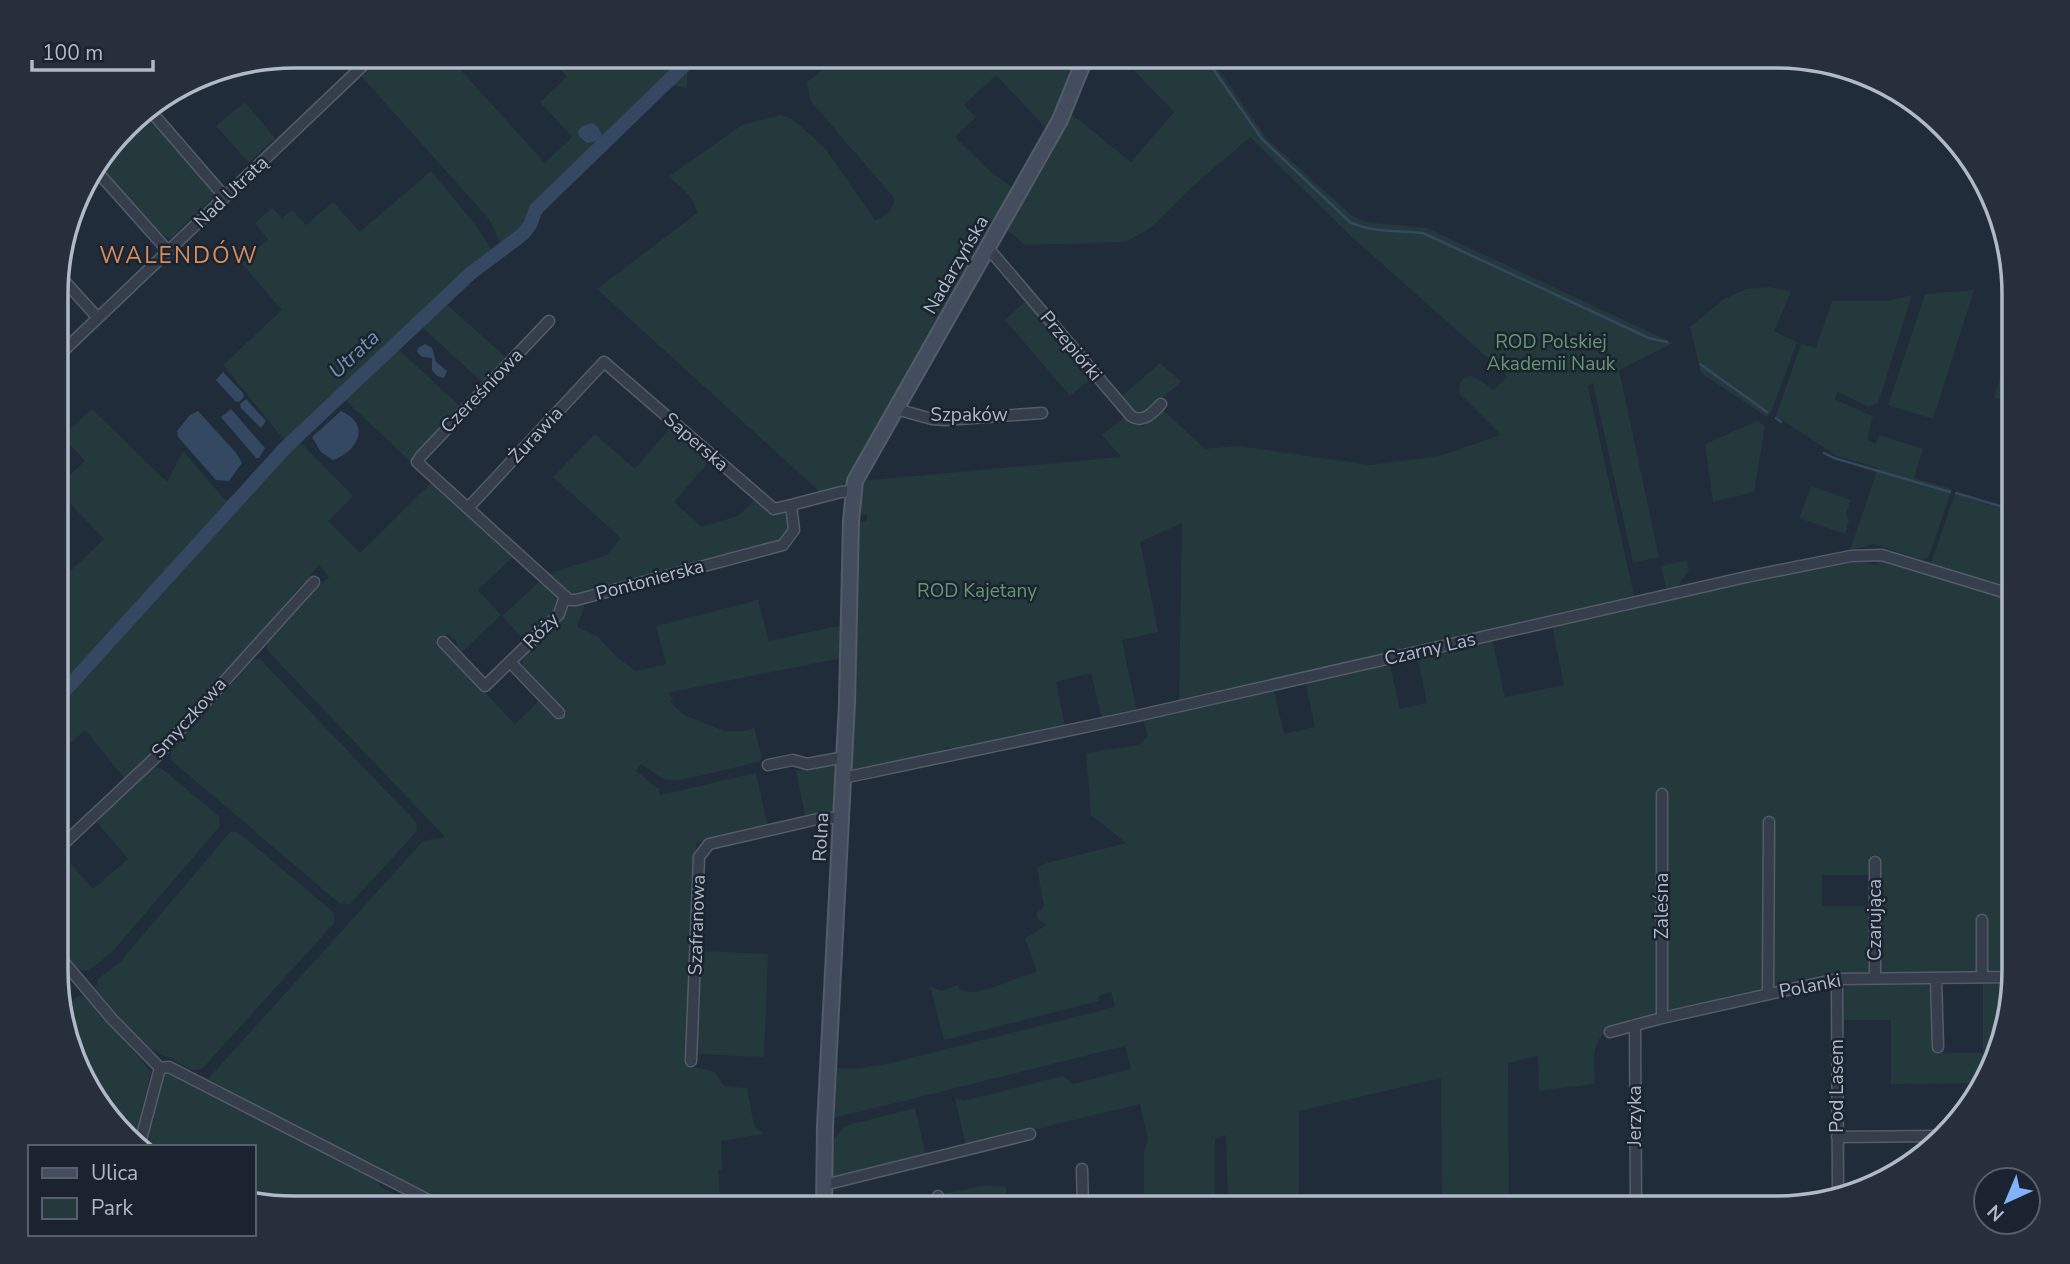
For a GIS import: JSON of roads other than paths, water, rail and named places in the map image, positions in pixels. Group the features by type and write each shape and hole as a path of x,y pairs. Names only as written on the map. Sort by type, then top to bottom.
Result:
{"street":[{"name":"Nad Utratą","path":"68,346 360,68"},
{"name":"Nadarzyńska","path":"853,491 858,475 1060,120 1081,68"},
{"path":"155,116 225,197"},
{"path":"101,176 168,251"},
{"name":"Przepiórki","path":"988,248 1131,416 1136,419 1146,418 1161,404"},
{"path":"69,286 98,318"},
{"name":"Czereśniowa","path":"468,508 418,462 549,321"},
{"name":"Saperska","path":"604,362 774,509 792,505"},
{"name":"Żurawia","path":"468,508 604,362"},
{"name":"Szpaków","path":"896,409 945,420 1042,413"},
{"path":"792,505 853,491"},
{"name":"Rolna","path":"824,1196 845,757 853,491"},
{"name":"Pontonierska","path":"565,596 569,600 576,600 783,545 794,530 792,505"},
{"path":"468,508 565,596"},
{"name":"Czarny Las","path":"844,778 1132,717 1746,577 1851,556 1882,555 2001,591"},
{"name":"Smyczkowa","path":"68,839 156,755 314,582"},
{"name":"Róży","path":"443,642 485,686 559,614 565,596"},
{"name":"Róży","path":"510,662 559,713"},
{"path":"768,765 793,760 807,764 845,757"},
{"name":"Zaleśna","path":"1662,794 1662,1018"},
{"name":"Szafranowa","path":"691,1061 699,857 703,850 709,844 822,818 841,818"},
{"path":"1768,994 1769,822"},
{"name":"Czarująca","path":"1875,862 1875,977"},
{"path":"1982,920 1982,976"},
{"path":"68,967 112,1020 160,1068"},
{"name":"Polanki","path":"1611,1032 1837,979 2001,977"},
{"path":"1936,978 1938,1047"},
{"name":"Pod Lasem","path":"1837,979 1838,1187"},
{"name":"Jerzyka","path":"1635,1025 1636,1195"},
{"path":"160,1068 169,1067 420,1196"},
{"path":"142,1137 160,1068"},
{"path":"824,1185 1030,1134"},
{"path":"1838,1137 1929,1136"},
{"path":"1082,1169 1083,1195"}],"water":[{"path":"592,123 602,135 597,141 587,143 579,136 578,131 582,126"},
{"path":"425,344 432,348 436,362 447,371 444,378 437,376 432,370 432,358 422,357 417,352 418,348"},
{"path":"223,372 243,393 244,397 239,402 216,380"},
{"path":"246,399 266,421 261,428 241,408 240,404"},
{"path":"231,409 265,448 259,458 256,458 221,417"},
{"path":"198,411 242,463 229,481 216,480 178,437 177,431 190,415"},
{"path":"341,411 356,423 358,437 349,450 333,460 321,452 312,437"}],"waterway":[{"name":"Utrata","path":"68,687 286,447 471,273 523,234 536,209 682,68"},
{"path":"1212,68 1262,139 1351,223 1378,230 1423,233 1649,338 1667,342"},
{"path":"1700,364 1767,412"},
{"path":"1776,418 1781,422"},
{"path":"1824,453 1950,492"},
{"path":"1956,493 2001,506"}],"district":[{"name":"WALENDÓW","path":"179,255"}],"park label":[{"name":"ROD Polskiej Akademii Nauk","path":"1551,353"},
{"name":"ROD Kajetany","path":"977,591"}]}
